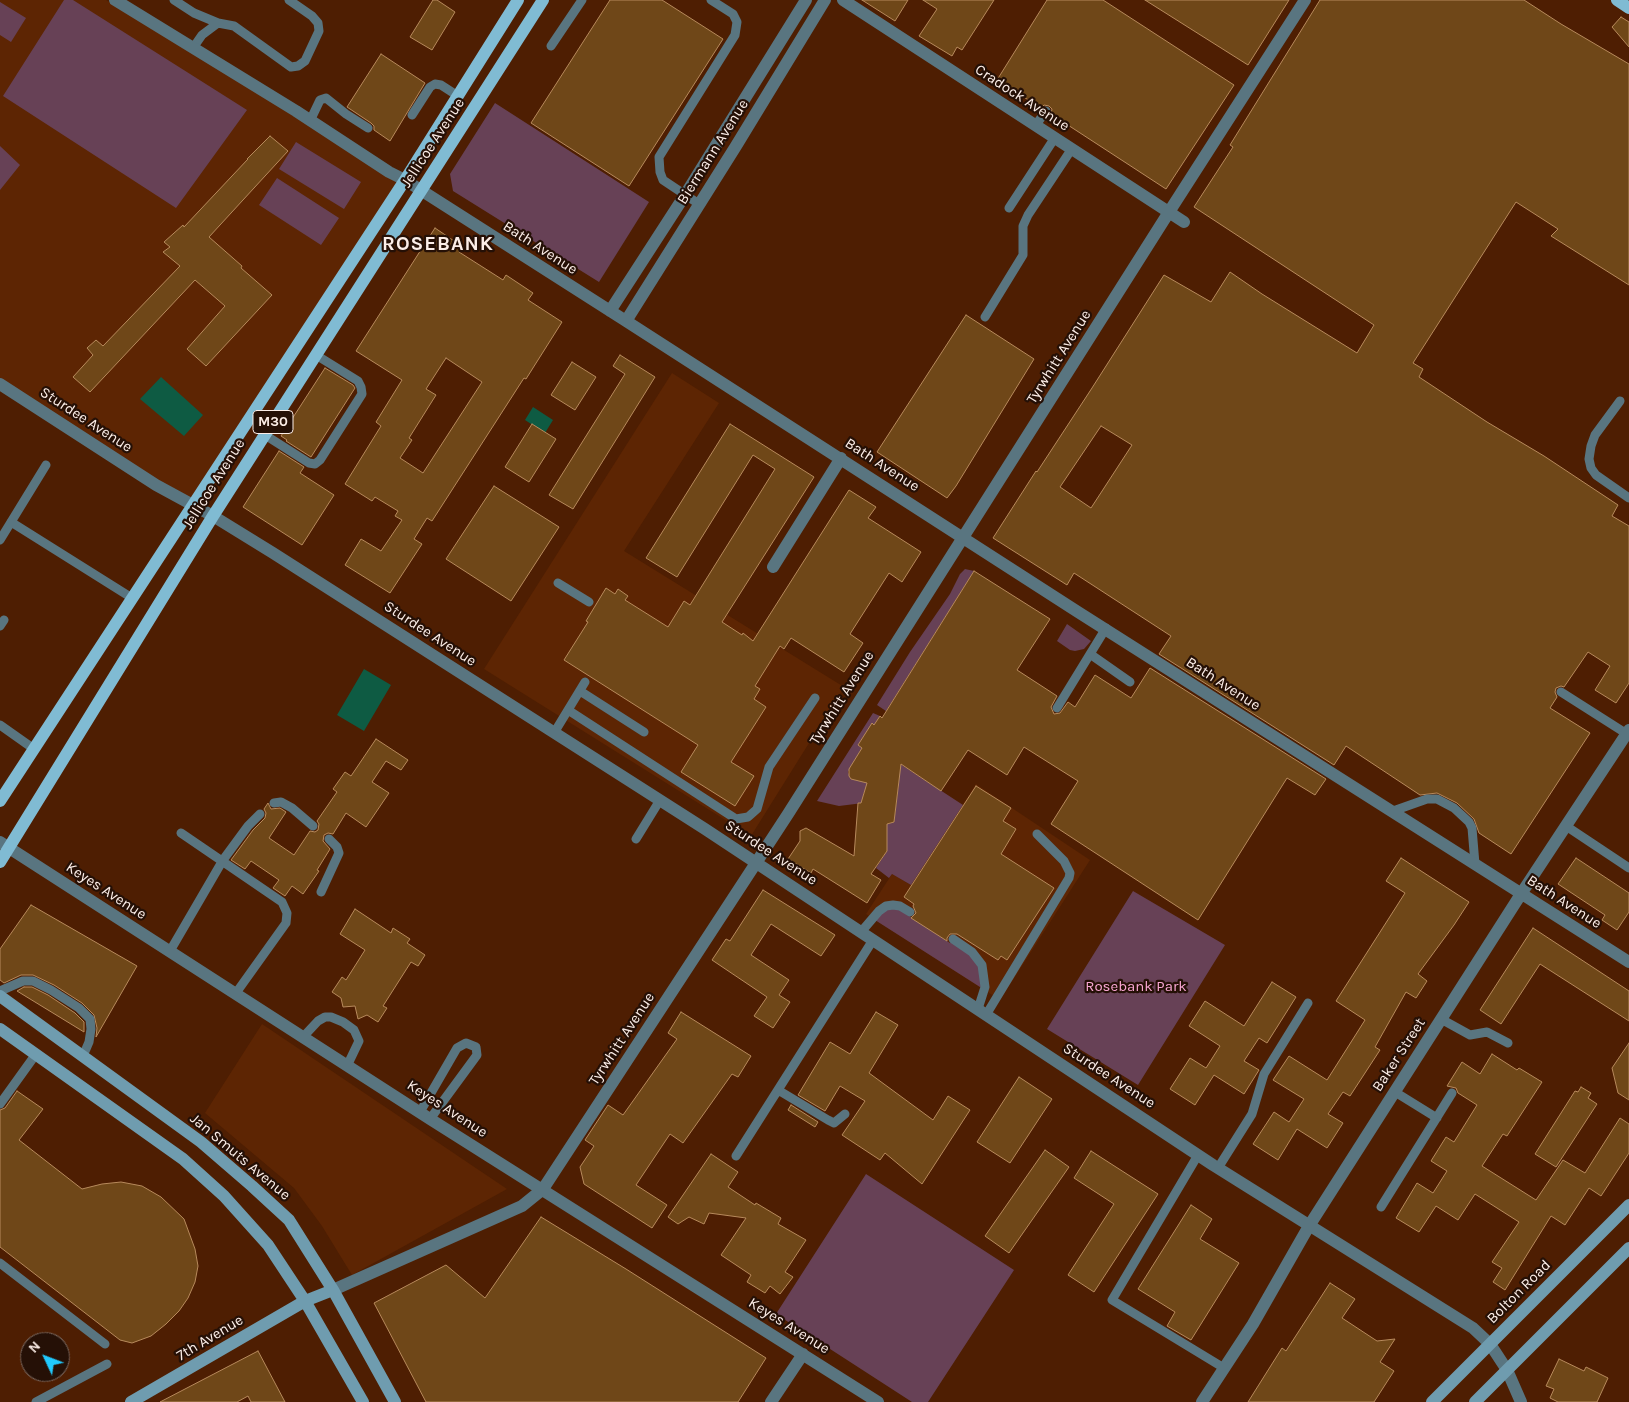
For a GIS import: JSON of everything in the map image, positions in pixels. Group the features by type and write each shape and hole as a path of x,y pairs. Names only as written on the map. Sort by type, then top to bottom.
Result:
{"main road":[{"name":"Jellicoe Avenue","path":"0,801 405,180 518,0"},
{"name":"Jellicoe Avenue","path":"0,862 5,845 542,0"},
{"path":"1616,0 1629,8"},
{"name":"Jan Smuts Avenue","path":"0,996 201,1142 289,1220 333,1290 395,1402"},
{"path":"0,1029 183,1159 224,1196 268,1245 305,1301 363,1402"},
{"name":"Bolton Road","path":"1432,1402 1629,1205"},
{"path":"1475,1402 1629,1248"},
{"name":"Tyrwhitt Avenue","path":"305,1301 333,1290"},
{"name":"7th Avenue","path":"132,1402 305,1301"}],"street":[{"name":"Bath Avenue","path":"115,0 626,320 1629,962"},
{"name":"Biermann Avenue","path":"610,311 685,195 806,0"},
{"name":"Biermann Avenue","path":"626,320 736,146 825,0"},
{"name":"Cradock Avenue","path":"843,0 1184,222"},
{"name":"Tyrwhitt Avenue","path":"333,1290 522,1206 543,1190 756,863 1305,0"},
{"path":"721,136 736,146"},
{"name":"Sturdee Avenue","path":"0,384 156,484 213,516 554,732 1218,1168 1473,1328 1490,1344 1507,1370 1521,1402"},
{"path":"773,567 841,458"},
{"name":"Baker Street","path":"1202,1402 1253,1324 1309,1226 1521,894 1628,732"},
{"name":"Keyes Avenue","path":"5,845 425,1115 878,1402"},
{"path":"771,1402 802,1354"}],"lane":[{"path":"174,0 194,14 218,23 234,26 291,67 298,66 305,61 320,31 318,23 312,16 289,0"},
{"path":"551,46 582,0"},
{"path":"699,204 664,180 660,172 659,157 735,35 737,22 733,14 711,0"},
{"path":"193,48 202,35 218,23"},
{"path":"412,115 430,87 435,84 441,85 458,96"},
{"path":"310,121 320,100 326,98 368,128"},
{"path":"1036,126 1046,111"},
{"path":"1009,208 1054,139"},
{"path":"985,317 1023,255 1024,226 1028,215 1071,150"},
{"path":"265,435 309,463 315,464 320,460 362,394 358,381 316,355"},
{"path":"1620,401 1595,435 1589,459 1591,468 1596,475 1629,498"},
{"path":"0,540 46,465"},
{"path":"12,522 132,598"},
{"path":"558,583 589,602"},
{"path":"1057,708 1106,628"},
{"path":"1090,654 1130,682"},
{"path":"554,732 585,682"},
{"path":"580,691 644,732"},
{"path":"1560,692 1628,732"},
{"path":"568,710 736,819 748,818 757,809 769,767 815,698"},
{"path":"0,725 34,749"},
{"path":"636,838 660,800"},
{"path":"1393,811 1427,800 1437,800 1454,808 1469,822 1472,828 1475,864"},
{"path":"274,803 281,802 292,808 313,826"},
{"path":"170,951 223,860 248,826 260,814"},
{"path":"1566,826 1629,868"},
{"path":"181,833 282,902 287,913 286,923 236,993"},
{"path":"982,1012 1069,878 1070,873 1064,861 1037,834"},
{"path":"321,892 340,853 338,847 329,839"},
{"path":"861,932 879,911 886,906 900,906 910,912"},
{"path":"954,939 972,952 982,965 985,987 982,1012"},
{"path":"736,1156 873,940"},
{"path":"0,991 23,981 33,981 79,1008 90,1019 92,1029 83,1056"},
{"path":"1218,1168 1252,1114 1264,1074 1308,1003"},
{"path":"304,1036 318,1021 325,1017 331,1017 343,1022 354,1030 358,1035 359,1041 348,1064"},
{"path":"1441,1019 1470,1035 1487,1032 1508,1043"},
{"path":"466,1043 476,1047 477,1055 425,1115 457,1048 466,1043"},
{"path":"0,1104 36,1054"},
{"path":"778,1090 828,1120 834,1122 845,1114"},
{"path":"1395,1092 1437,1118"},
{"path":"1381,1207 1452,1094"},
{"path":"1198,1155 1112,1300 1224,1368"},
{"path":"0,1263 105,1344"},
{"path":"36,1402 107,1364"}],"shaded area":[{"path":"0,0 106,0 405,180 193,504 0,381"},
{"path":"672,373 719,403 624,551 844,687 751,836 484,669"},
{"path":"161,377 203,415 184,436 140,399"},
{"path":"533,407 553,420 545,433 525,420"},
{"path":"364,669 391,685 364,731 337,715"},
{"path":"976,784 1090,860 1000,1000 866,914 892,874 911,885"},
{"path":"262,1024 507,1189 352,1275 322,1226 294,1188 205,1113"}],"green space":[{"path":"64,0 73,0 247,110 176,208 3,96"},
{"path":"0,2 26,18 11,42 0,35"},
{"path":"495,103 649,202 599,282 453,191 450,174"},
{"path":"296,142 361,182 344,209 279,169"},
{"path":"0,146 20,165 0,190"},
{"path":"277,178 339,218 321,245 259,205"},
{"path":"965,569 974,571 886,711 877,705"},
{"path":"1067,624 1091,641 1084,649 1070,650 1057,641"},
{"path":"873,713 880,716 874,725 872,724 858,745 862,748 848,772 851,779 869,782 863,795 863,803 839,806 817,801"},
{"path":"888,756 963,805 911,885 892,874 889,878 876,868 887,851 887,824 894,822 899,782"},
{"name":"Rosebank Park","path":"1133,891 1225,945 1138,1085 1047,1029"},
{"path":"893,905 950,943 953,939 978,959 985,987 980,987 875,920 879,911"},
{"path":"866,1174 1014,1270 928,1402 912,1402 776,1314"}],"building":[{"path":"433,0 437,0 455,12 432,50 410,37"},
{"path":"610,0 662,0 723,39 629,186 531,123"},
{"path":"862,0 908,0 895,21"},
{"path":"923,0 994,0 962,50 957,47 952,56 919,36 937,9"},
{"path":"1047,0 1103,0 1234,85 1166,189 1051,114 1052,109 1049,106 1044,105 1041,108 997,80"},
{"path":"1145,0 1289,0 1248,65"},
{"path":"1320,0 1524,0 1629,64 1629,285 1551,236 1558,229 1516,202 1413,363 1423,369 1419,377 1618,505 1612,516 1629,526 1629,683 1616,703 1595,690 1610,666 1588,652 1564,687 1556,688 1557,697 1550,708 1590,733 1511,854 1479,833 1474,819 1457,803 1437,793 1420,795 1346,746 1334,765 1159,654 1171,636 1074,573 1067,585 993,538 1164,275 1211,302 1230,272 1357,353 1374,325 1194,207 1233,147 1230,145","holes":["1101,426 1132,445 1091,508 1060,487"]},
{"path":"1621,17 1629,22 1629,47 1612,27"},
{"path":"381,54 425,83 390,141 374,130 374,126 371,123 347,107"},
{"path":"270,136 288,151 209,237 272,295 206,366 187,349 225,306 195,280 90,392 73,377 93,355 87,348 96,340 103,346 180,266 163,252 170,247 164,242 183,225 184,227"},
{"path":"435,228 463,247 459,252 503,280 506,275 533,293 528,300 562,322 432,521 427,518 414,539 422,544 390,593 345,565 361,539 381,551 402,520 395,516 398,511 375,497 372,501 345,484 381,426 376,422 402,380 356,351","holes":["446,358 482,382 423,473 400,458 412,440 409,438 436,395 426,389"]},
{"path":"966,315 1034,359 947,498 877,452"},
{"path":"620,355 655,377 573,509 549,495 625,374 613,366"},
{"path":"572,362 596,377 575,410 551,395"},
{"path":"325,368 355,388 311,457 281,436"},
{"path":"532,424 556,439 529,482 505,467"},
{"path":"730,424 814,477 722,622 742,635 743,633 753,641 849,490 876,507 868,518 921,552 902,582 889,573 850,634 863,643 844,672 791,638 784,649 780,646 755,686 760,689 754,699 766,707 731,762 754,776 735,806 681,772 698,745 564,660 588,622 586,621 606,588 615,594 618,589 628,596 625,600 668,627 684,601 690,605 775,469 753,455 677,577 646,558"},
{"path":"279,451 304,467 300,473 334,495 302,545 243,507"},
{"path":"494,486 559,527 511,601 446,559"},
{"path":"974,571 1050,619 1017,670 1057,696 1051,707 1054,714 1060,713 1068,702 1075,707 1095,675 1131,698 1150,668 1326,779 1315,795 1287,778 1198,920 1051,824 1078,781 1024,747 1007,775 968,750 941,791 901,764 894,822 887,824 887,851 871,874 881,880 867,903 813,869 811,873 788,859 800,841 800,831 806,828 854,856 858,803 861,803 867,783 851,779 849,776 849,769 862,748 858,745 872,723 874,725 880,716 882,718"},
{"path":"376,739 408,760 401,770 386,761 372,782 389,793 366,827 346,813 333,834 328,833 324,835 323,841 330,849 317,870 319,871 303,894 292,886 285,896 273,888 279,880 251,861 245,869 231,860 253,830 265,818 266,813 264,809 268,803 271,809 280,808 286,812 269,838 294,855 310,831 315,832 318,830 319,824 317,821 337,792 333,789 345,772 351,776"},
{"path":"976,786 1011,808 1003,821 1016,829 1001,854 1054,888 1007,960 1001,956 998,960 957,934 950,934 947,941 911,918 916,913 914,904 904,897"},
{"path":"1401,858 1469,902 1418,974 1427,981 1416,998 1406,992 1375,1047 1380,1050 1350,1096 1343,1092 1328,1114 1343,1123 1327,1148 1297,1129 1278,1160 1253,1144 1274,1112 1289,1122 1304,1099 1273,1080 1289,1056 1327,1080 1365,1020 1336,1001 1405,893 1386,881"},
{"path":"1576,858 1629,893 1629,912 1617,930 1602,920 1605,915 1558,884"},
{"path":"763,890 835,935 821,956 771,924 751,955 789,980 779,995 790,1002 773,1028 754,1016 767,997 712,960 726,939 730,941"},
{"path":"31,905 137,966 96,1037 97,1028 94,1015 82,1003 54,985 33,975 21,975 4,983 0,980 0,949"},
{"path":"355,909 391,933 393,928 410,939 407,943 425,955 418,966 411,962 383,1006 387,1008 378,1022 367,1015 358,1019 355,1006 343,1007 341,998 332,992 342,977 346,980 365,950 340,934"},
{"path":"1533,928 1629,991 1629,1021 1540,964 1501,1024 1480,1010"},
{"path":"1272,982 1296,997 1267,1043 1259,1038 1244,1061 1259,1070 1244,1094 1214,1075 1195,1105 1170,1089 1190,1058 1206,1068 1220,1046 1189,1026 1205,1001 1244,1026"},
{"path":"24,987 32,987 48,995 75,1013 84,1022 84,1032 17,991"},
{"path":"681,1012 751,1056 738,1077 732,1074 683,1143 670,1134 636,1185 667,1205 652,1228 584,1184 580,1167 594,1146 585,1140 608,1105 623,1115 677,1039 668,1033"},
{"path":"876,1012 898,1025 869,1073 933,1120 948,1096 970,1110 922,1184 885,1153 880,1160 842,1135 865,1101 840,1086 825,1111 798,1095 830,1042 850,1054"},
{"path":"1629,1043 1629,1100 1618,1093 1612,1068"},
{"path":"1492,1054 1517,1070 1519,1068 1542,1082 1507,1136 1503,1134 1482,1166 1536,1200 1563,1160 1585,1173 1620,1118 1629,1124 1629,1153 1601,1196 1589,1188 1565,1225 1551,1216 1505,1290 1493,1282 1502,1268 1492,1262 1519,1222 1475,1194 1458,1220 1436,1206 1419,1232 1396,1218 1417,1183 1433,1193 1447,1171 1431,1161 1446,1137 1454,1142 1477,1105 1458,1093 1456,1088 1447,1086 1462,1062 1480,1074"},
{"path":"1019,1077 1052,1099 1010,1163 977,1142"},
{"path":"1581,1087 1591,1093 1588,1098 1597,1104 1556,1167 1535,1154 1575,1091 1578,1092"},
{"path":"17,1091 43,1109 19,1140 82,1189 121,1182 142,1186 161,1197 184,1219 195,1249 198,1266 195,1282 188,1298 179,1311 151,1336 132,1343 120,1340 0,1247 0,1110 5,1108"},
{"path":"791,1105 818,1122 815,1127 788,1110"},
{"path":"1045,1150 1069,1167 1009,1253 985,1236"},
{"path":"1091,1151 1158,1194 1094,1292 1068,1275 1114,1204 1074,1178"},
{"path":"711,1154 738,1172 728,1187 755,1205 756,1203 781,1218 778,1224 806,1240 785,1272 793,1277 780,1294 770,1286 765,1293 747,1282 751,1275 721,1255 746,1218 709,1213 704,1224 689,1217 678,1224 668,1217"},
{"path":"1191,1205 1212,1219 1200,1239 1239,1263 1191,1340 1167,1326 1175,1312 1138,1289"},
{"path":"541,1217 766,1358 738,1402 426,1402 374,1303 446,1265 485,1298"},
{"path":"1330,1283 1355,1299 1342,1318 1377,1341 1395,1339 1380,1362 1394,1371 1374,1402 1248,1402 1282,1348 1286,1351"},
{"path":"258,1351 285,1402 251,1402 248,1396 237,1402 160,1402"},
{"path":"1559,1359 1584,1371 1586,1367 1608,1378 1597,1402 1558,1402 1550,1398 1554,1389 1546,1386"}],"district":[{"name":"ROSEBANK","path":"438,244"}]}
